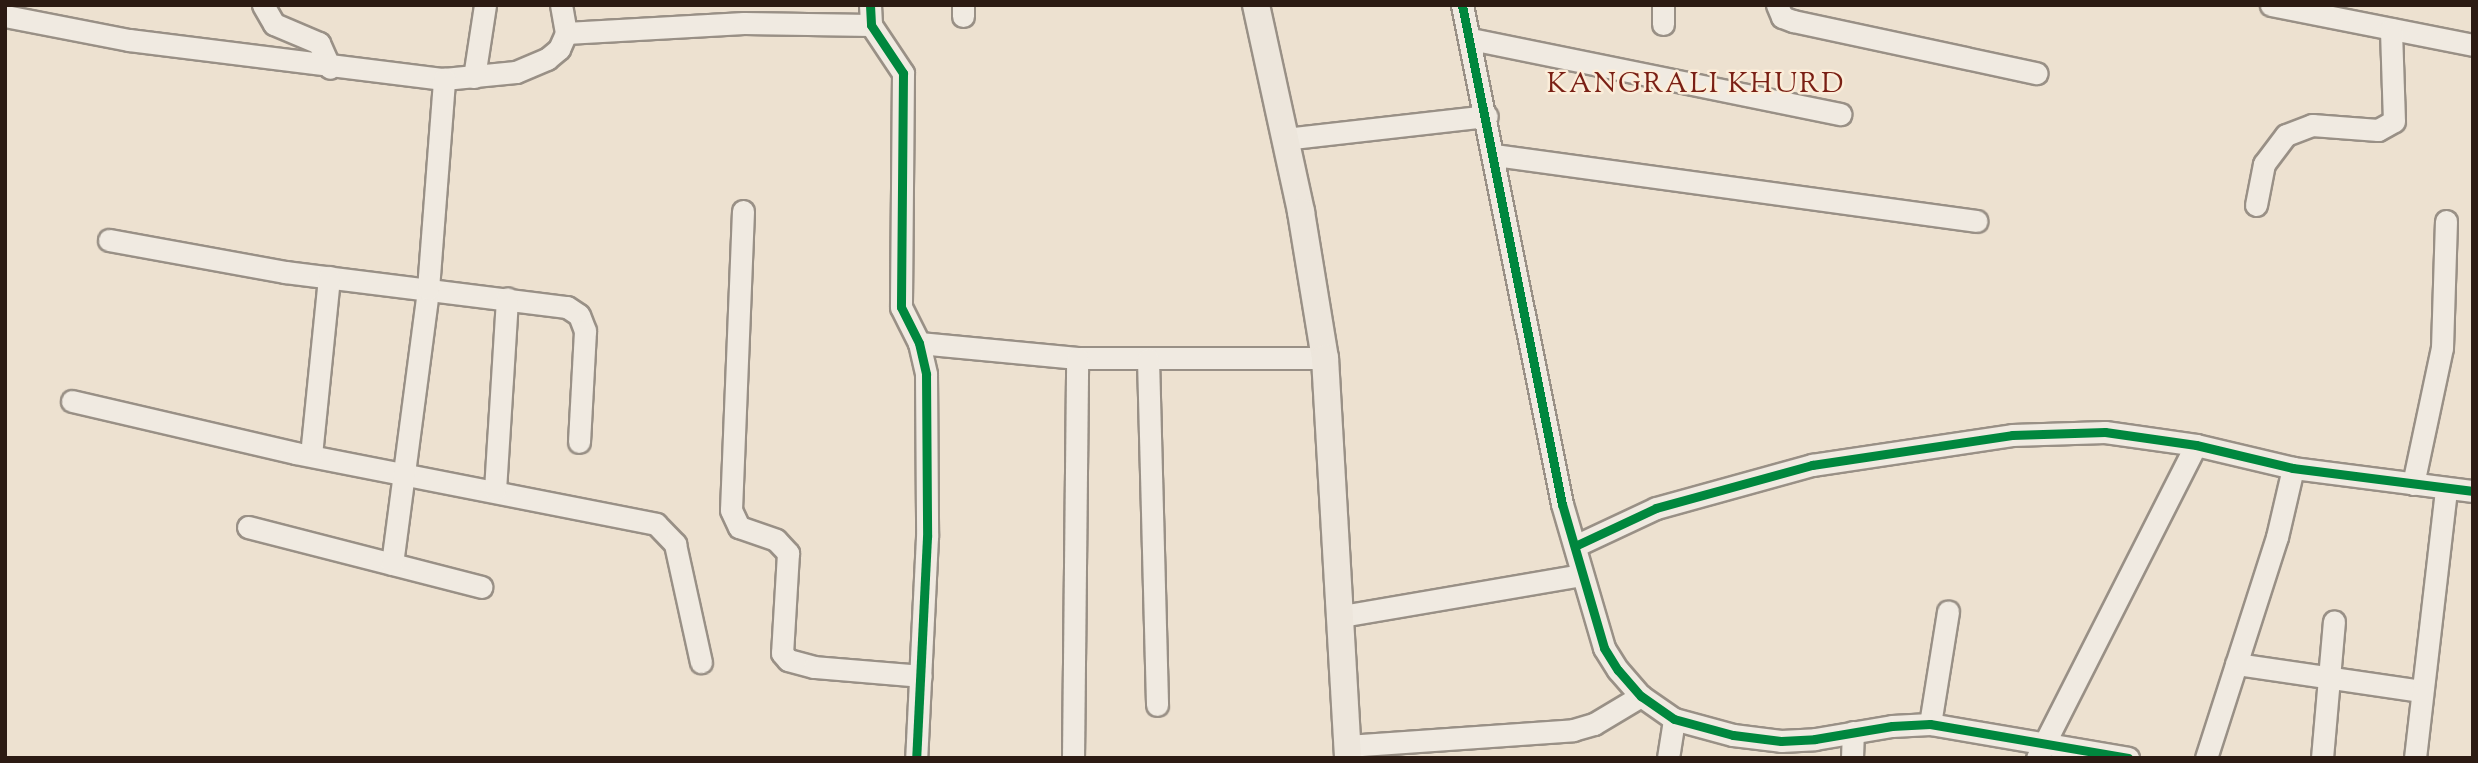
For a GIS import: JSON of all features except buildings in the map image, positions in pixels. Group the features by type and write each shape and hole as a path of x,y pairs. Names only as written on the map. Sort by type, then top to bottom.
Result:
{"main road":[{"path":"1256,5 1285,139 1325,358 1342,616 1347,752"}],"street":[{"path":"263,5 274,24 319,43 330,68"},
{"path":"474,77 485,5"},
{"path":"5,16 129,40 330,68 444,79 533,67 559,49 566,33 561,5"},
{"path":"1462,5 1495,155 1541,406 1581,575 1604,648 1641,696 1674,719 1781,741 1930,724 2040,749 2128,758"},
{"path":"1777,5 1782,16 1793,22 2036,73"},
{"path":"2271,5 2473,45"},
{"path":"566,33 870,15 902,73 901,307 919,343 926,374 927,523 916,758"},
{"path":"2256,205 2264,164 2286,135 2312,125 2378,130 2394,121 2391,29"},
{"path":"1471,39 1840,114"},
{"path":"392,564 428,289 444,79"},
{"path":"1285,139 1487,116"},
{"path":"1495,155 1977,221"},
{"path":"743,211 731,510 739,527 776,540 788,553 782,653 806,666 921,676"},
{"path":"2413,484 2442,348 2446,221"},
{"path":"109,240 329,277 567,307 583,321 579,442"},
{"path":"311,456 329,277"},
{"path":"495,490 508,298"},
{"path":"919,343 1077,358 1325,358"},
{"path":"1073,758 1077,358"},
{"path":"1148,359 1157,705"},
{"path":"72,401 311,456 642,518 664,529 675,544 701,662"},
{"path":"1575,546 1656,508 1812,465 2012,435 2105,432 2196,444 2293,468 2473,491"},
{"path":"2040,749 2084,673 2120,587 2196,444"},
{"path":"2206,758 2277,537 2293,468"},
{"path":"2415,758 2446,489"},
{"path":"248,527 481,587"},
{"path":"1342,616 1581,575"},
{"path":"1930,724 1948,611"},
{"path":"2322,758 2334,622"},
{"path":"2236,664 2421,691"},
{"path":"1347,752 1573,730 1603,719 1641,696"},
{"path":"1668,758 1674,719"},
{"path":"1852,758 1853,732"}],"cycle path":[{"path":"870,5 871,25 903,73 901,307 919,343 926,374 927,537 916,758"},
{"path":"1462,5 1562,504 1604,648 1618,670 1641,696 1674,719 1733,735 1781,741 1815,739 1892,726 1930,724 2128,758"},
{"path":"1575,546 1656,508 1812,465 2012,435 2105,432 2196,445 2293,468 2473,491"}],"district":[{"name":"KANGRALI KHURD","path":"1696,85"}]}
